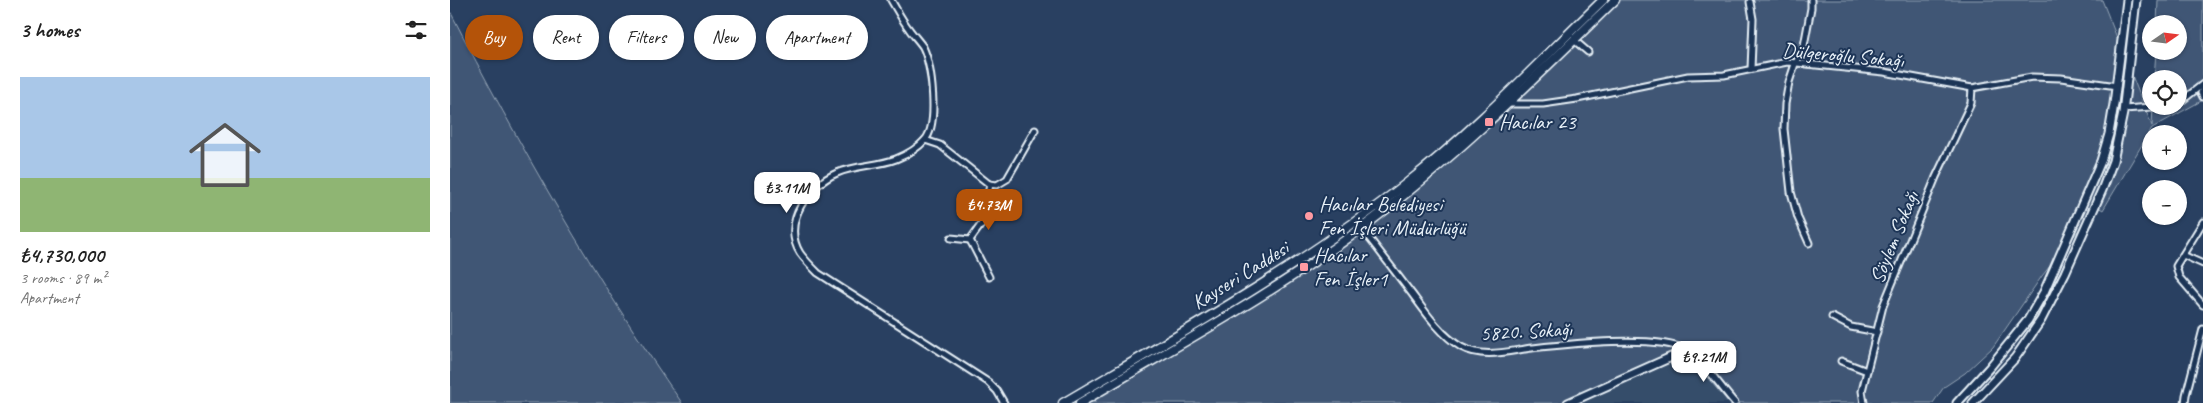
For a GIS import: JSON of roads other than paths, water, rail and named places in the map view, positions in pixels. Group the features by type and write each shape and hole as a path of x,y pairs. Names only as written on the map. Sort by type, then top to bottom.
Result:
{"main road":[{"name":"Kayseri Caddesi","path":"1063,403 1260,284 1361,217 1408,182 1457,141 1603,0"},
{"name":"Kayseri Caddesi","path":"1080,403 1261,294 1361,228 1426,178 1508,104 1615,0"}],"street":[{"path":"891,0 923,47 930,70 932,120 925,140 914,150 897,159 838,172 821,181 806,197 799,209 795,222 795,238 800,252 818,273 988,382 997,391 1004,403"},
{"path":"1809,242 1798,218 1791,192 1784,129 1785,104 1795,64 1803,51 1811,0"},
{"path":"1957,403 2011,343 2028,320 2044,292 2101,161 2109,134 2117,86 2127,0"},
{"path":"1973,403 2029,340 2054,298 2110,168 2118,142 2124,109 2136,0"},
{"path":"1750,2 1753,19 1751,69"},
{"path":"1574,40 1588,52"},
{"name":"Dülgeroğlu Sokağı","path":"1508,104 1560,102 1688,76 1724,75 1787,62 1884,72 1972,88 2032,77 2061,78 2117,86"},
{"path":"2187,97 2203,84"},
{"name":"Söylem Sokağı","path":"1864,403 1862,391 1883,306 1936,177 1971,103 1972,88"},
{"path":"2203,88 2201,92 2203,96"},
{"path":"2124,109 2142,108"},
{"path":"925,140 940,145 990,184 1000,185 1007,179 1034,130"},
{"path":"970,240 983,222 990,184"},
{"path":"2203,224 2176,266 2177,274 2203,305"},
{"name":"5820. Sokağı","path":"1361,228 1431,319 1450,339 1462,347 1475,352 1490,354 1533,348 1639,341 1664,342 1687,350"},
{"path":"951,238 970,240"},
{"path":"970,240 989,277"},
{"path":"2183,254 2203,264"},
{"path":"1832,317 1851,327 1877,332"},
{"path":"2186,403 2186,395 2203,329"},
{"path":"1568,403 1687,350 1700,362 1735,403"},
{"path":"1841,361 1867,371"}],"place":[{"name":"Hacılar 23","path":"1489,122"},
{"name":"Hacılar Belediyesi Fen İşleri Müdürlüğü","path":"1309,216"},
{"name":"Hacılar Fen İşler1","path":"1304,267"}]}
